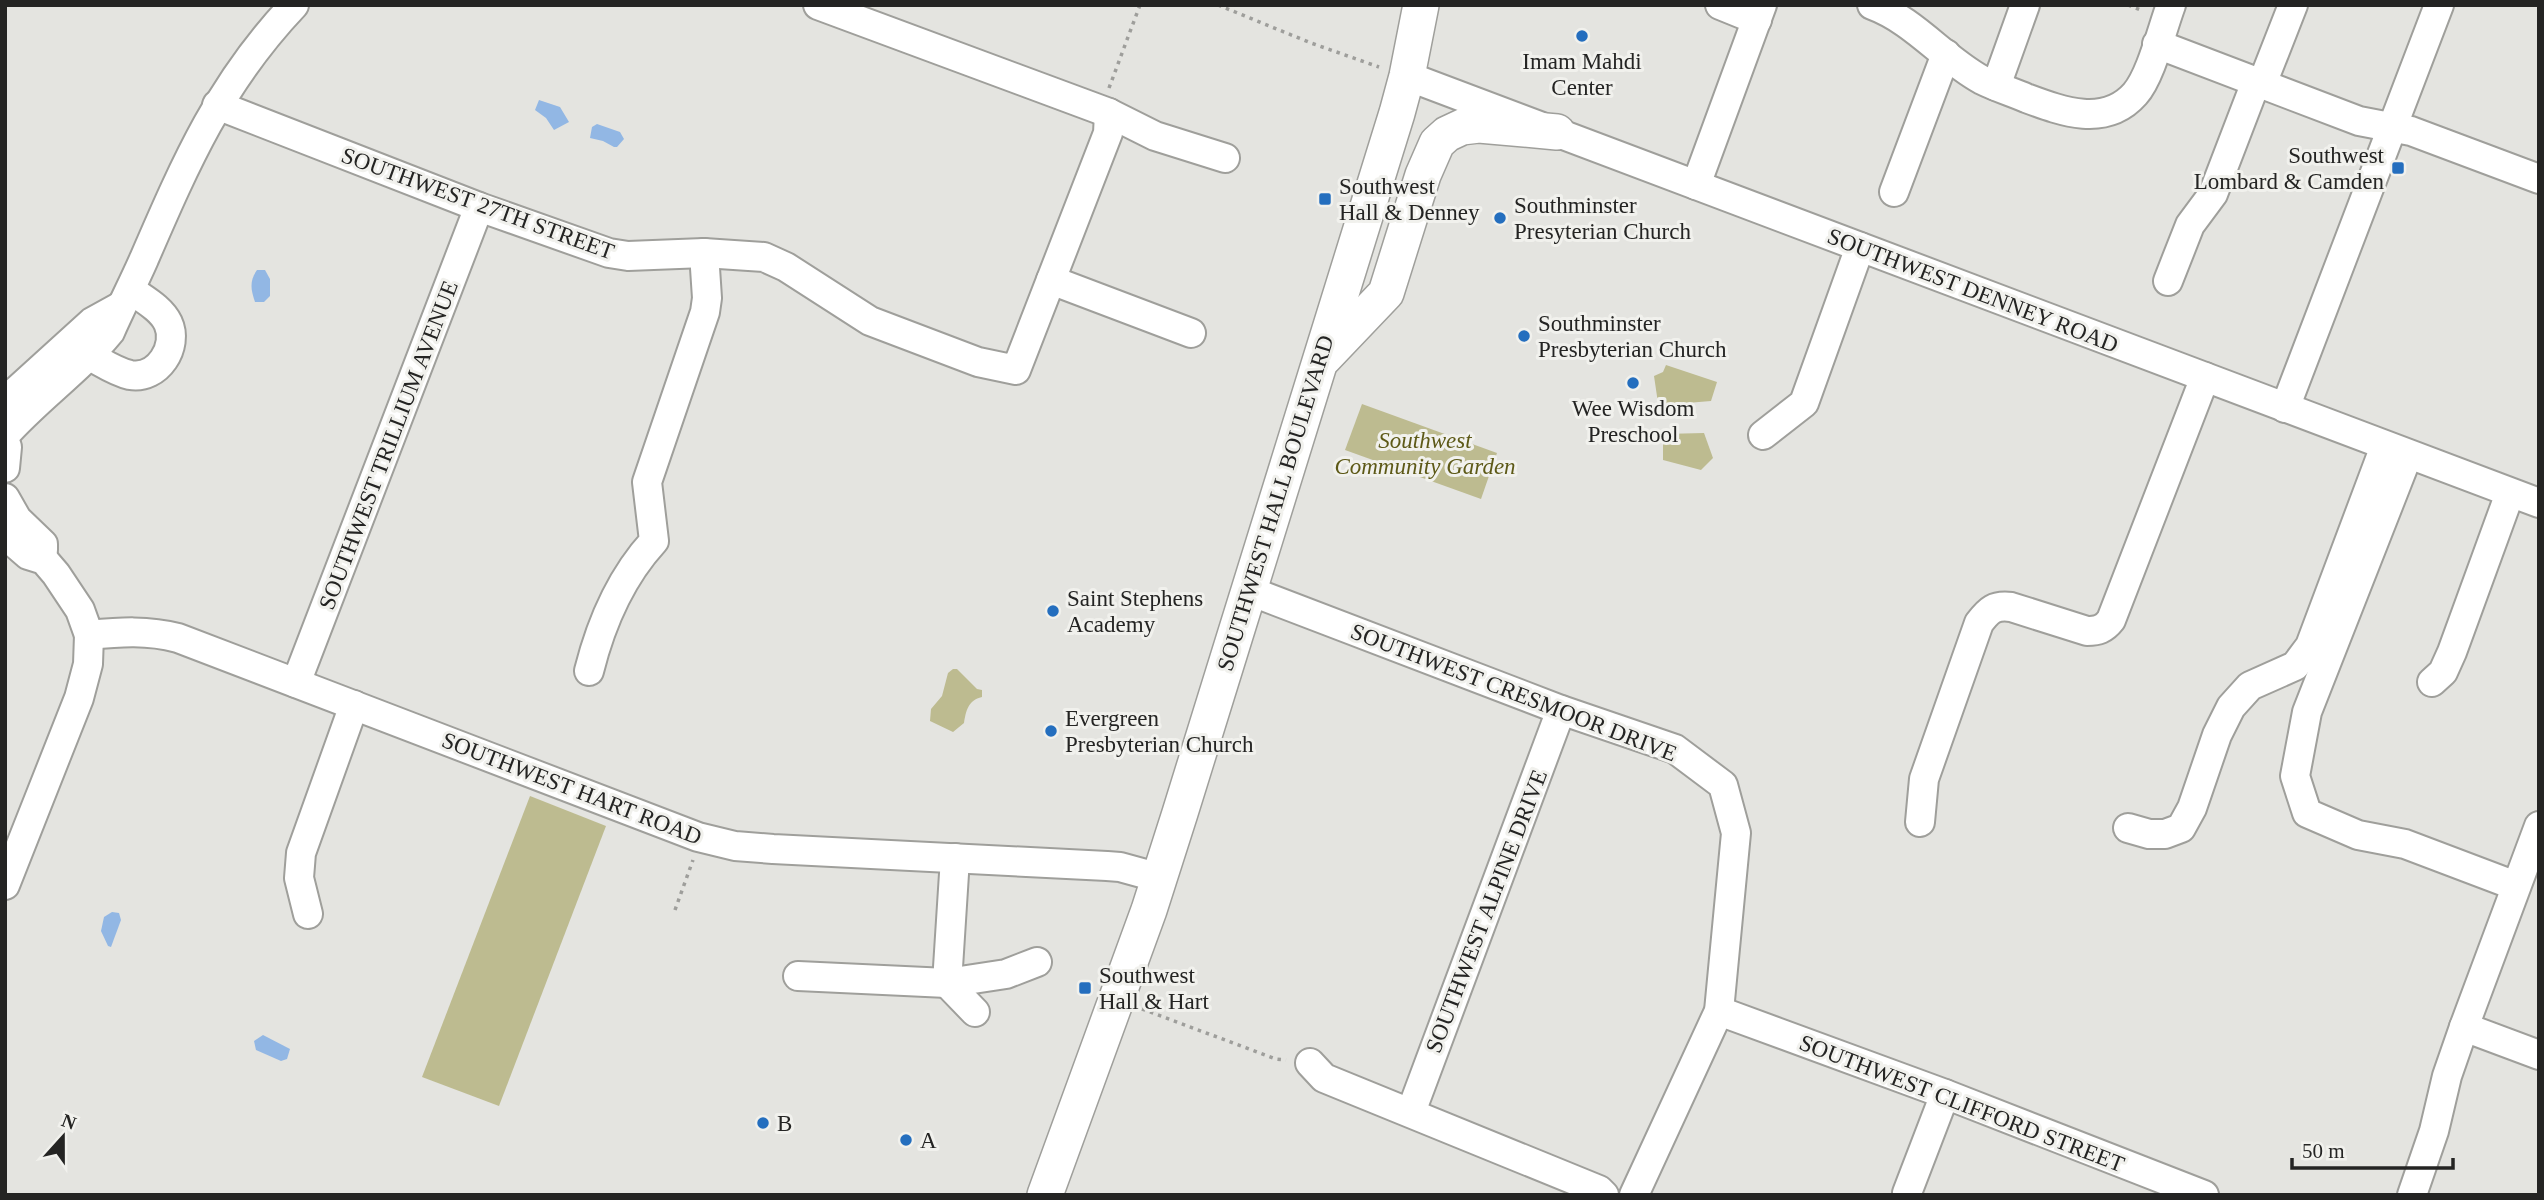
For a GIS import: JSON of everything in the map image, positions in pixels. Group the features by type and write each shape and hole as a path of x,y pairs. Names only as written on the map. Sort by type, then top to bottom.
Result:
{"main road":[{"name":"SOUTHWEST HALL BOULEVARD","path":"1045,1195 1160,878 1407,76 1421,5"},
{"path":"1318,364 1386,293 1423,174 1437,143 1447,134 1462,127 1479,125 1557,132"}],"street":[{"path":"5,435 22,416 90,356 110,332 189,156 217,105 267,34 294,5"},
{"path":"818,5 1109,113 1156,136 1225,158"},
{"path":"1696,185 1760,13 1720,5"},
{"path":"1872,5 1903,19 1981,79 2062,112 2084,115 2104,112 2124,104 2136,93 2144,80 2157,44 2159,9"},
{"path":"1996,86 2025,5"},
{"path":"2168,281 2190,225 2213,194 2293,5"},
{"path":"2285,408 2438,5"},
{"path":"2157,44 2360,121 2412,131 2539,179"},
{"path":"1894,192 1946,54"},
{"name":"SOUTHWEST DENNEY ROAD","path":"1407,76 2539,503"},
{"name":"SOUTHWEST 27TH STREET","path":"217,105 609,253 628,256 704,253 764,257 786,267 870,321 978,362 1016,370 1051,280"},
{"path":"1109,113 1108,133 1051,280 1191,333"},
{"name":"SOUTHWEST TRILLIUM AVENUE","path":"296,683 479,206"},
{"path":"1763,435 1804,403 1860,247"},
{"path":"589,671 596,643 618,591 630,569 654,541 647,482 705,312 707,298 704,253"},
{"path":"90,356 133,376 146,374 164,360 170,347 169,324 158,310 126,298"},
{"path":"5,401 92,322 126,298"},
{"path":"1920,822 1924,779 1979,623 1989,610 1998,606 2011,607 2087,631 2098,631 2106,626 2205,377"},
{"path":"5,442 5,468"},
{"path":"2128,828 2149,835 2165,834 2181,828 2192,808 2217,735 2231,707 2250,686 2295,666 2310,646 2396,450"},
{"path":"2396,450 2307,712 2295,776 2307,813 2358,835 2405,844 2516,886"},
{"path":"2432,682 2443,672 2452,652 2510,493"},
{"path":"5,498 17,519 43,544 44,560 75,602 89,635 88,664 79,698 5,886"},
{"path":"5,535 28,555 44,560"},
{"name":"SOUTHWEST CRESMOOR DRIVE","path":"1250,591 1561,710 1675,750 1723,785 1735,833 1719,1011 1634,1195"},
{"name":"SOUTHWEST HART ROAD","path":"89,635 158,632 178,638 555,781 674,830 736,846 1120,867 1160,878"},
{"path":"308,914 299,878 301,853 354,705"},
{"name":"SOUTHWEST ALPINE DRIVE","path":"1410,1112 1561,710"},
{"path":"2412,1195 2434,1131 2447,1076 2539,827"},
{"path":"955,858 947,983 975,1012"},
{"path":"798,976 947,983 1006,974 1037,962"},
{"name":"SOUTHWEST CLIFFORD STREET","path":"1719,1011 1945,1094 2172,1189 2203,1195"},
{"path":"2464,1027 2539,1055"},
{"path":"1310,1063 1324,1078 1599,1190 1604,1195"},
{"path":"1907,1194 1945,1094"}],"path":[{"path":"1109,113 1106,99 1140,5"},
{"path":"1218,5 1311,43 1407,76"},
{"path":"2128,5 2159,9"},
{"path":"676,910 698,837"},
{"path":"1117,999 1276,1059 1310,1063"}],"green space":[{"path":"1666,365 1717,382 1711,401 1663,405 1658,403 1654,376 1663,372"},
{"name":"Southwest Community Garden","path":"1362,404 1497,453 1481,499 1345,450"},
{"path":"1704,433 1713,458 1701,470 1663,460 1663,434"},
{"path":"957,669 977,689 982,690 982,697 971,703 964,723 953,732 930,721 931,709 942,696 948,673"},
{"path":"530,796 606,826 499,1106 422,1077"}],"water":[{"path":"539,100 560,107 569,122 554,130 546,118 535,110"},
{"path":"597,124 620,132 624,139 614,147 590,138 592,127"},
{"path":"257,270 265,270 270,279 270,296 264,302 255,302 253,293 252,282"},
{"path":"112,912 119,913 121,920 111,947 101,931 104,917"},
{"path":"263,1035 290,1049 287,1059 281,1061 256,1050 254,1041"}],"place":[{"name":"Imam Mahdi Center","path":"1582,36"},
{"name":"Southwest Lombard & Camden","path":"2398,168"},
{"name":"Southwest Hall & Denney","path":"1325,199"},
{"name":"Southminster Presyterian Church","path":"1500,218"},
{"name":"Southminster Presbyterian Church","path":"1524,336"},
{"name":"Wee Wisdom Preschool","path":"1633,383"},
{"name":"Saint Stephens Academy","path":"1053,611"},
{"name":"Evergreen Presbyterian Church","path":"1051,731"},
{"name":"Southwest Hall & Hart","path":"1085,988"},
{"name":"B","path":"763,1123"},
{"name":"A","path":"906,1140"}]}
